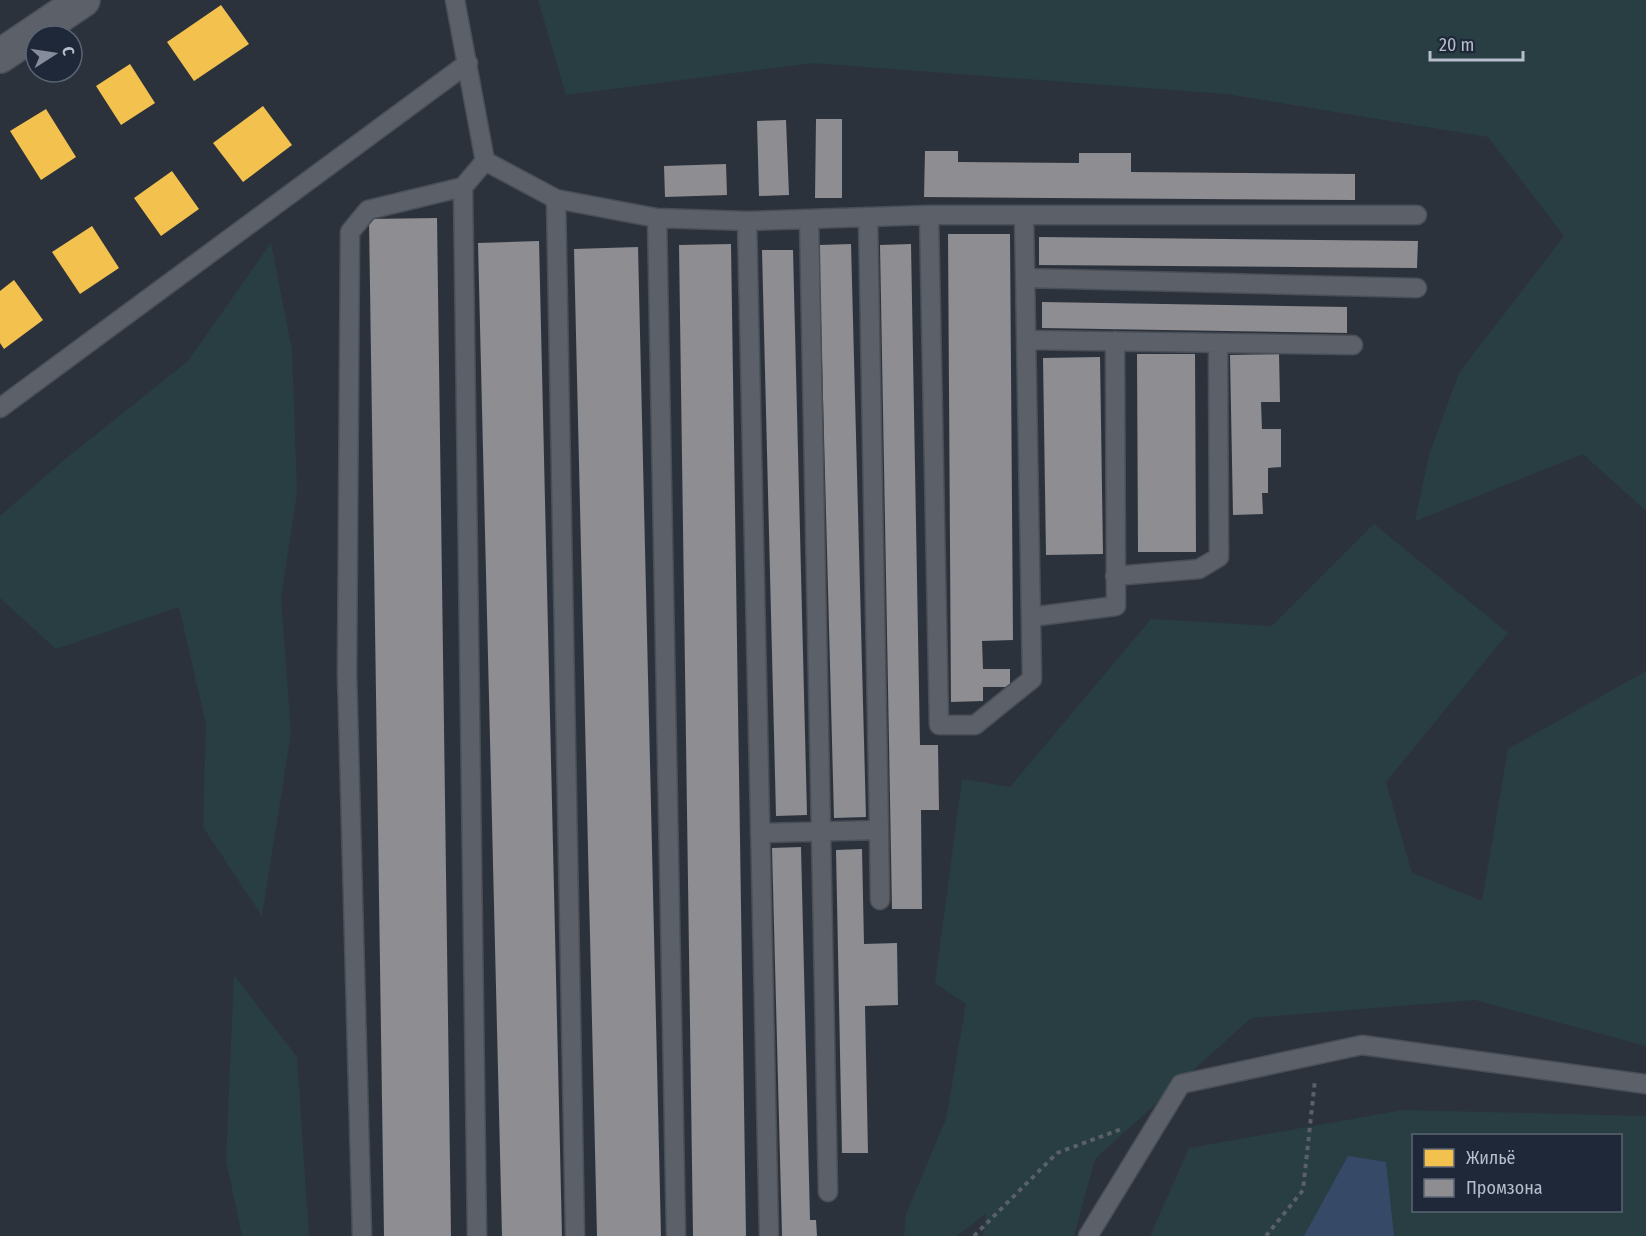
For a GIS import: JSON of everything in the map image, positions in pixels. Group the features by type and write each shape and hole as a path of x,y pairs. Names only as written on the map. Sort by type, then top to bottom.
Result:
{"street":[{"path":"0,56 83,0"}],"lane":[{"path":"455,0 485,161"},
{"path":"0,408 468,63"},
{"path":"362,1236 347,674 350,232 368,210 463,187 485,161"},
{"path":"485,161 556,199 657,218 747,221 929,214 1024,216 1417,215"},
{"path":"463,187 477,1236"},
{"path":"556,199 575,1236"},
{"path":"929,214 939,725 975,725 1032,679 1024,216"},
{"path":"867,217 880,900"},
{"path":"657,218 676,1236"},
{"path":"809,219 823,831 828,1192"},
{"path":"747,221 769,1236"},
{"path":"1025,278 1417,288"},
{"path":"1026,340 1353,345"},
{"path":"1031,617 1116,606 1115,341"},
{"path":"1115,576 1199,569 1219,556 1218,343"},
{"path":"760,833 879,830"},
{"path":"1088,1236 1181,1084 1362,1045 1646,1084"}],"path":[{"path":"1266,1236 1304,1190 1317,1055"},
{"path":"974,1236 1057,1153 1164,1112"}],"green space":[{"path":"538,0 1646,0 1646,511 1583,454 1415,521 1429,455 1459,373 1564,236 1488,137 1226,94 812,63 566,95"},
{"path":"271,243 292,350 297,493 281,598 291,733 262,916 203,827 206,724 179,607 56,649 0,598 0,516 64,460 188,361"},
{"path":"1374,524 1508,633 1386,782 1412,873 1482,901 1508,749 1646,671 1646,1046 1475,1000 1251,1018 1095,1159 1074,1236 983,1236 986,1213 957,1236 904,1236 906,1214 946,1119 966,1004 935,983 962,779 1010,787 1151,619 1272,626"},
{"path":"234,975 297,1057 309,1236 242,1236 226,1160"},
{"path":"1403,1110 1646,1116 1646,1236 1150,1236 1189,1148"}],"water":[{"path":"1348,1156 1386,1162 1394,1236 1304,1236"}],"building: Жильё":[{"path":"221,5 249,44 194,81 167,42"},
{"path":"130,64 155,103 121,125 96,86"},
{"path":"263,106 292,145 243,182 213,143"},
{"path":"46,109 76,157 41,180 10,131"},
{"path":"172,171 199,209 161,236 134,198"},
{"path":"92,226 119,268 80,294 52,252"},
{"path":"14,280 43,320 4,349 0,343 0,291"}],"building: Промзона":[{"path":"816,119 842,119 842,198 815,198"},
{"path":"786,120 789,195 759,196 757,121"},
{"path":"925,151 958,151 958,162 1079,163 1079,153 1131,153 1131,172 1355,174 1355,200 924,197"},
{"path":"726,164 727,195 665,197 664,166"},
{"path":"437,218 451,1236 384,1236 369,219"},
{"path":"948,234 1010,234 1013,640 982,641 983,669 1010,669 1010,687 983,687 983,701 951,702"},
{"path":"1039,237 1418,241 1417,268 1039,265"},
{"path":"539,241 562,1236 502,1236 478,243"},
{"path":"731,244 746,1236 693,1236 679,245"},
{"path":"851,244 866,817 834,818 819,245"},
{"path":"911,244 920,745 938,745 939,810 921,810 922,909 892,909 880,245"},
{"path":"638,247 661,1236 597,1236 574,249"},
{"path":"762,250 793,250 807,815 776,816"},
{"path":"1042,302 1347,307 1347,333 1042,328"},
{"path":"1137,354 1195,354 1196,552 1138,552"},
{"path":"1279,354 1280,402 1261,402 1262,429 1281,429 1281,467 1268,468 1268,493 1262,493 1263,514 1233,515 1230,355"},
{"path":"1100,357 1103,554 1046,555 1043,358"},
{"path":"801,847 810,1220 816,1220 817,1236 782,1236 772,848"},
{"path":"862,849 864,944 897,943 898,1005 865,1006 868,1153 842,1153 836,850"}]}
